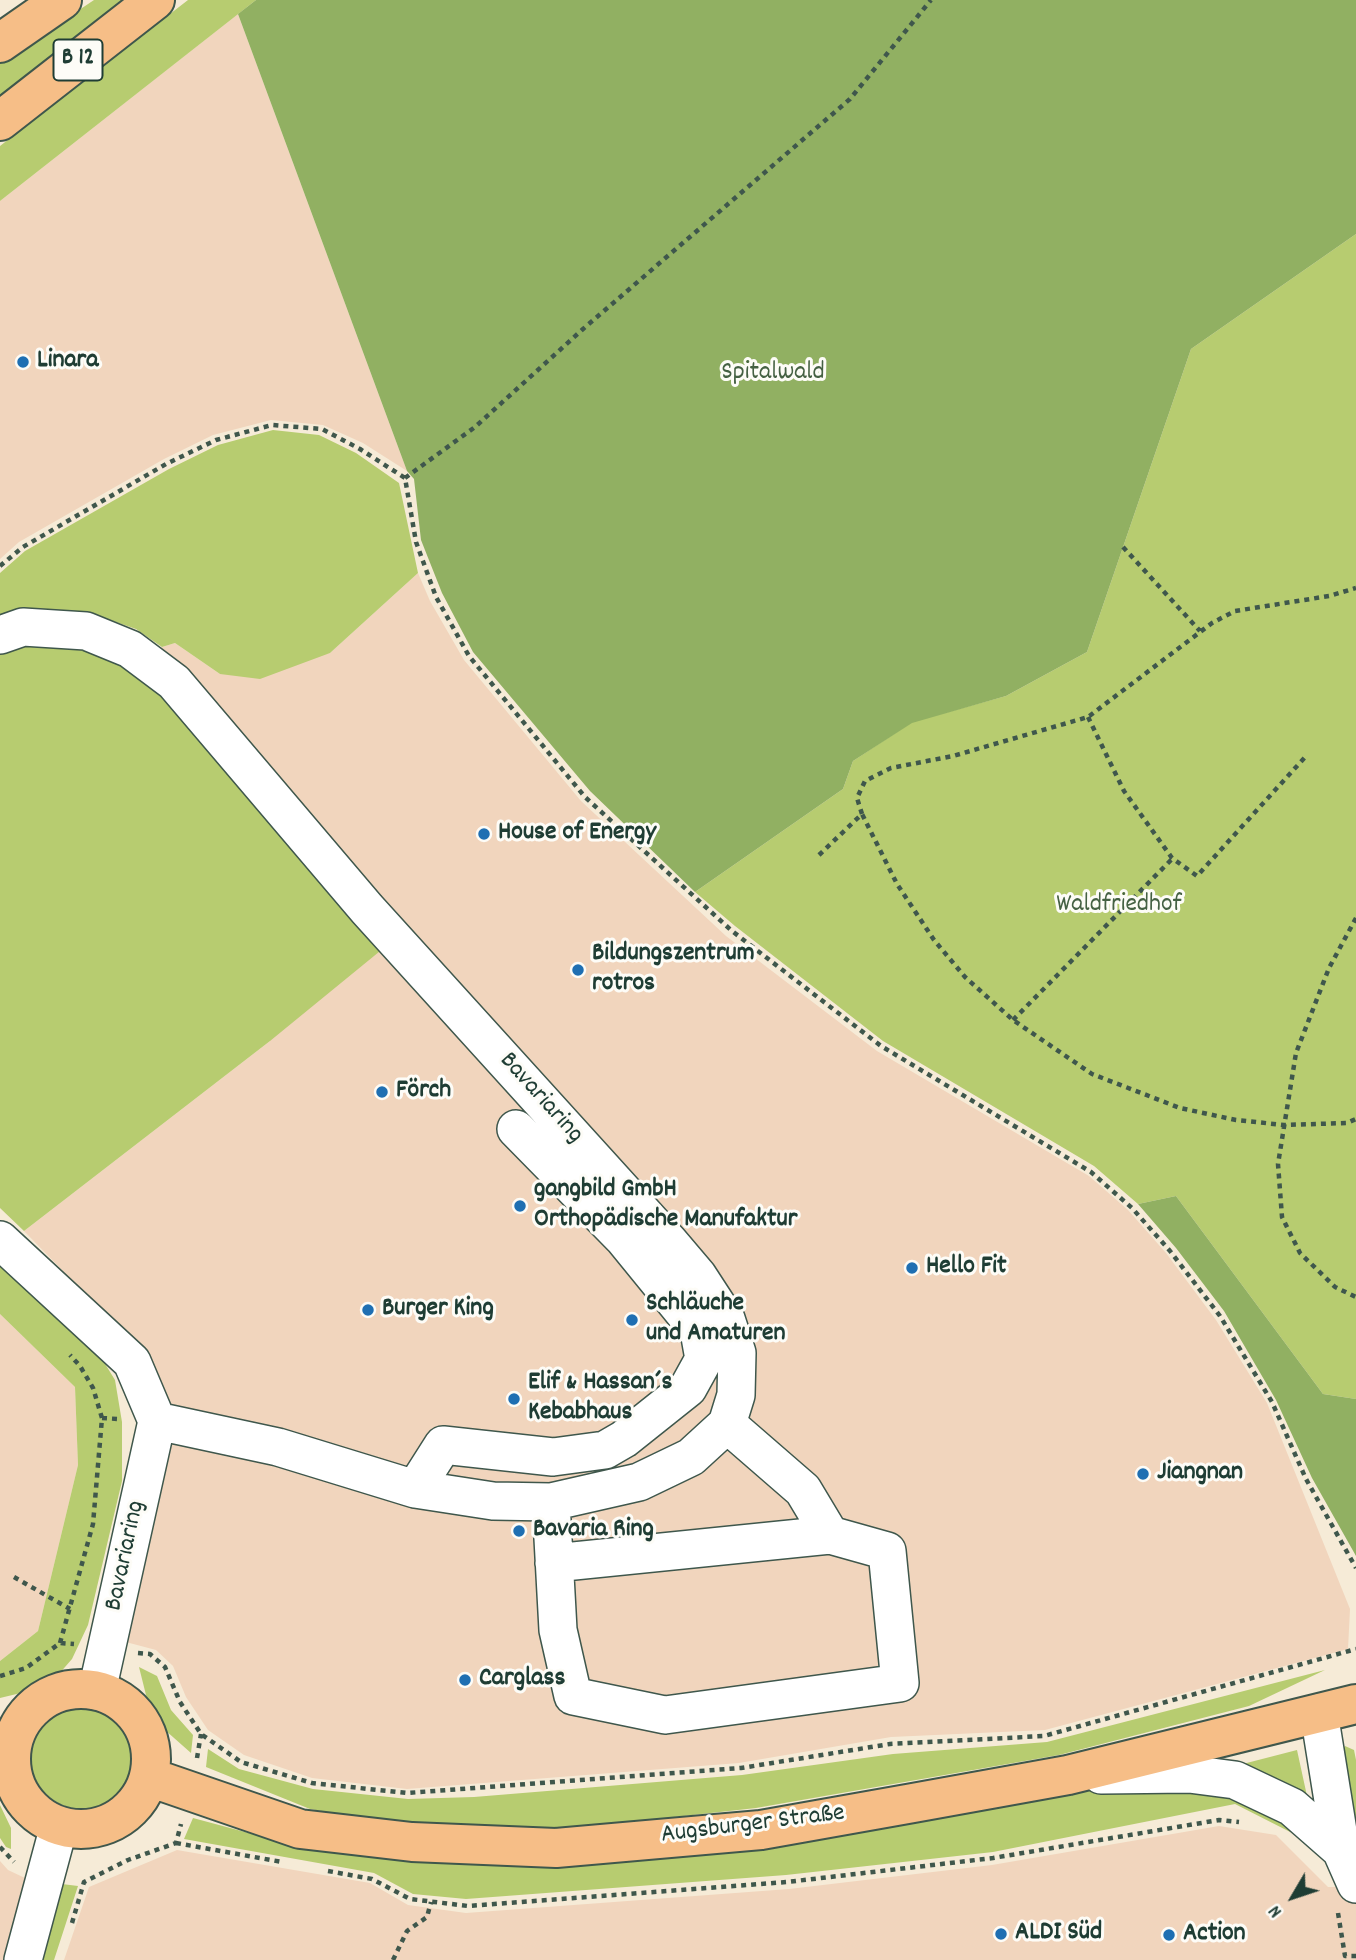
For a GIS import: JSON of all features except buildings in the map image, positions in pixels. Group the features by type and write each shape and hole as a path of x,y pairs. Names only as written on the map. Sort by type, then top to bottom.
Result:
{"main road":[{"name":"B 12","path":"0,43 62,0"},
{"name":"B 12","path":"0,121 155,0"},
{"path":"69,1690 97,1691 114,1698 129,1709 141,1723 151,1758 149,1777 136,1802 115,1821 88,1829 59,1826 37,1814 20,1795 6,1744 23,1720 43,1700 69,1690"},
{"name":"Augsburger Straße","path":"149,1777 300,1829 412,1842 556,1848 761,1830 1068,1775 1356,1704"}],"street":[{"name":"Bavariaring","path":"0,635 23,627 86,631 130,649 174,682 367,909 648,1217 698,1276 726,1320 737,1353 736,1395 727,1424"},
{"path":"415,1489 443,1445 553,1457 605,1450 624,1439 688,1388 704,1359 698,1331 624,1239 516,1129"},
{"path":"4,1252 132,1362 157,1421 278,1447 415,1489 493,1501 551,1502 639,1482 691,1457 727,1424 803,1490 830,1535"},
{"name":"Bavariaring","path":"97,1691 157,1421"},
{"path":"624,1439 639,1482"},
{"path":"551,1502 554,1563 558,1630 573,1696 665,1715 900,1684 887,1551 830,1535 554,1563"},
{"path":"1319,1713 1346,1895"},
{"path":"1068,1775 1189,1774 1235,1780 1293,1807 1341,1850"},
{"path":"23,1960 59,1826"}],"path":[{"path":"405,478 475,427 583,329 850,99 931,0"},
{"path":"0,566 23,547 166,464 216,440 272,425 322,429 405,478 416,542 436,597 456,633 469,656 585,797 732,931 881,1046 1091,1172 1132,1208 1170,1251 1220,1316 1272,1402 1306,1479 1356,1568"},
{"path":"1123,547 1200,632"},
{"path":"1356,588 1329,596 1236,611 1200,632 1088,717 953,756 891,768 865,781 857,798 862,814 897,884 934,940 965,977 1013,1020 1092,1074 1180,1108 1236,1120 1284,1125 1347,1123 1356,1119"},
{"path":"1088,717 1124,791 1172,858 1197,876 1307,755"},
{"path":"818,855 862,814"},
{"path":"1013,1020 1172,858"},
{"path":"1356,918 1328,968 1296,1053 1278,1164 1282,1217 1300,1254 1335,1287 1356,1297"},
{"path":"60,1643 93,1524 102,1418 93,1388 80,1366 64,1349"},
{"path":"13,1577 69,1609"},
{"path":"176,1843 190,1793 201,1734 241,1762 312,1783 407,1793 546,1784 741,1768 890,1744 1044,1736 1356,1649"},
{"path":"320,1869 372,1879 410,1899 468,1906 787,1882 993,1857 1219,1820 1243,1823"},
{"path":"71,1925 85,1882 128,1860 176,1843 294,1865"},
{"path":"1346,1895 1345,1958 1356,1956"},
{"path":"393,1960 407,1931 427,1917 431,1902"}],"shaded area":[{"path":"238,14 407,471 363,443 323,425 271,420 213,435 164,459 19,542 0,559 0,201"},
{"path":"418,573 430,601 464,660 581,801 726,936 877,1051 1089,1176 1128,1210 1166,1253 1216,1320 1267,1403 1350,1609 1348,1649 1045,1730 891,1737 739,1763 407,1789 312,1778 244,1755 208,1730 186,1697 173,1666 156,1650 122,1641 173,1428 142,1352 24,1231 270,1041 137,669 162,647 175,643 220,674 330,653"},
{"path":"0,1314 75,1387 78,1465 38,1631 0,1661"},
{"path":"1219,1826 1276,1835 1328,1887 1356,1887 1356,1960 64,1960 89,1887 177,1850 370,1883 408,1905 466,1913 789,1889 992,1865"},
{"path":"0,1861 8,1870 25,1878 6,1960 0,1960"}],"green space":[{"path":"94,0 130,0 0,100 0,63"},
{"path":"188,0 256,0 0,201 0,146"},
{"name":"Spitalwald","path":"256,0 1356,0 1356,234 1191,349 1087,652 1006,696 912,723 853,761 843,789 695,892 590,791 473,652 442,593 421,540 414,479 407,471 238,14"},
{"name":"Waldfriedhof","path":"1356,234 1356,1399 1323,1394 1176,1196 1138,1204 1094,1166 883,1041 695,892 843,789 853,761 912,722 1006,696 1087,652 1191,349"},
{"path":"273,430 319,435 356,453 399,483 418,573 330,653 260,679 220,674 175,643 162,647 136,629 90,613 20,609 0,616 0,573 25,551 169,469 218,445"},
{"path":"27,643 80,646 121,661 163,689 385,947 270,1041 24,1231 0,1208 0,653"},
{"path":"1176,1196 1323,1394 1356,1399 1356,1556 1312,1478 1276,1400 1224,1311 1138,1204"},
{"path":"0,1264 99,1354 115,1380 122,1422 122,1481 88,1625 72,1659 58,1675 29,1691 0,1698 0,1661 38,1631 78,1465 75,1387 0,1314"},
{"path":"139,1667 157,1676 171,1710 193,1735 191,1753 165,1730 147,1699"},
{"path":"1325,1670 1249,1706 1059,1755 756,1808 557,1830 415,1828 310,1809 206,1767 208,1749 239,1769 313,1789 408,1799 474,1797 742,1775 893,1754 1047,1742"},
{"path":"82,1707 101,1711 118,1722 129,1739 133,1758 129,1777 118,1794 101,1805 82,1809 63,1805 46,1794 35,1777 31,1758 35,1739 46,1722 63,1711"},
{"path":"1345,1746 1354,1750 1356,1760 1356,1846 1336,1760"},
{"path":"1297,1750 1307,1796 1279,1779 1235,1766"},
{"path":"1073,1789 1187,1792 1238,1797 1283,1816 1302,1838 1235,1804 993,1852 786,1875 466,1899 413,1894 374,1873 184,1839 193,1818 297,1846 412,1858"},
{"path":"0,1805 11,1828 11,1849 6,1847 0,1838"},
{"path":"62,1884 78,1886 54,1960 40,1960"}],"place":[{"name":"Linara","path":"23,362"},
{"name":"House of Energy","path":"484,834"},
{"name":"Bildungszentrum rotros","path":"578,970"},
{"name":"Förch","path":"382,1092"},
{"name":"gangbild GmbH Orthopädische Manufaktur","path":"520,1206"},
{"name":"Hello Fit","path":"912,1268"},
{"name":"Burger King","path":"368,1310"},
{"name":"Schläuche und Amaturen","path":"632,1320"},
{"name":"Elif & Hassan´s Kebabhaus","path":"514,1399"},
{"name":"Jiangnan","path":"1143,1474"},
{"name":"Bavaria Ring","path":"519,1531"},
{"name":"Carglass","path":"465,1680"},
{"name":"ALDI Süd","path":"1001,1934"},
{"name":"Action","path":"1169,1935"}]}
